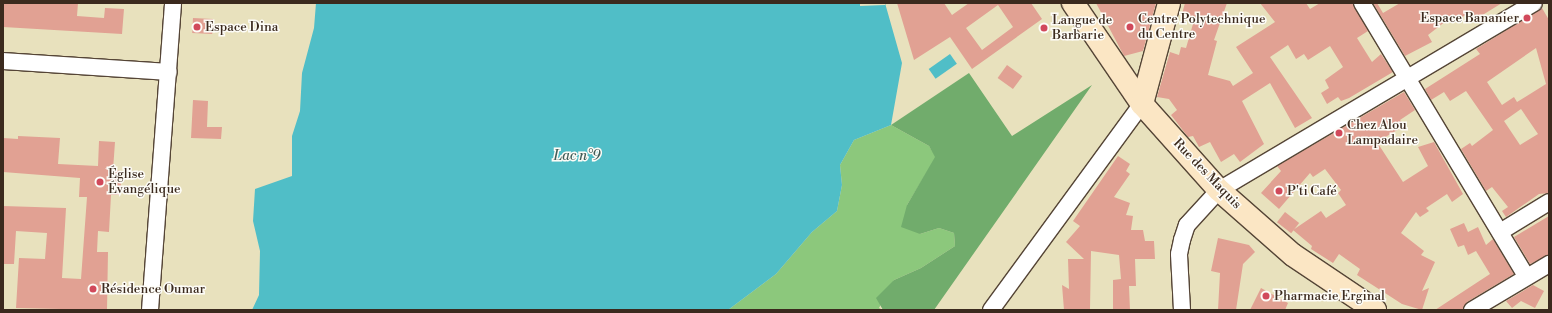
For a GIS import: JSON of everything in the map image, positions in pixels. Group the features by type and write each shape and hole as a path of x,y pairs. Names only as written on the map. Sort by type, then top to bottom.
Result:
{"street":[{"path":"150,310 174,3"},
{"name":"Rue des Maquis","path":"1073,3 1142,104 1219,190 1293,254 1375,310"},
{"path":"991,310 1142,104 1169,3"},
{"path":"1362,3 1406,80 1526,276"},
{"path":"1182,310 1179,254 1182,240 1192,218 1219,190 1534,3"},
{"path":"3,61 169,72"},
{"path":"1500,232 1549,202"},
{"path":"1472,310 1526,276 1549,264"}],"green space":[{"path":"969,73 1012,136 1092,85 934,310 883,310 876,298 894,280 921,268 955,246 954,233 939,228 920,234 901,227 907,205 935,157 929,146 891,125"},
{"path":"891,125 929,146 936,157 907,205 920,234 939,228 954,233 955,246 921,268 894,280 879,308 883,310 728,310 776,274 812,232 837,211 842,185 840,165 854,140"}],"water":[{"name":"Lac n°9","path":"316,3 885,3 902,63 891,125 854,140 840,165 842,185 837,211 812,232 776,274 728,310 252,310 259,295 260,251 253,221 255,189 292,176 292,136 300,111 302,73 314,28"},
{"path":"950,54 957,64 936,79 929,69"}],"pier":[{"path":"860,3 885,3 885,5 860,6"}],"building":[{"path":"3,3 78,3 77,16 104,18 105,8 124,9 122,34 3,27"},
{"path":"897,3 944,3 952,15 969,3 1031,3 1042,19 972,69 950,37 914,60","holes":["998,5 1013,27 982,50 966,28"]},
{"name":"Centre Polytechnique du Centre","path":"1096,3 1156,3 1143,51 1124,56"},
{"path":"1185,3 1227,3 1214,40 1217,41 1208,75 1230,81 1233,86 1253,73 1236,47 1275,22 1260,3 1306,3 1310,9 1320,3 1353,3 1368,31 1357,38 1372,62 1381,54 1393,72 1349,98 1341,101 1338,97 1327,104 1321,93 1329,88 1325,80 1343,67 1330,46 1308,60 1304,54 1296,59 1288,45 1270,57 1312,118 1295,128 1270,83 1242,101 1264,144 1240,162 1234,154 1221,162 1210,142 1199,147 1193,136 1188,137 1171,115 1177,110 1169,99 1157,97 1170,52 1179,55 1181,47 1186,48 1195,17 1182,14"},
{"path":"1373,3 1377,3 1383,13 1400,3 1502,3 1476,19 1471,12 1457,20 1446,21 1428,35 1432,42 1405,56"},
{"path":"1542,8 1549,20 1549,193 1539,194 1506,217 1502,211 1508,207 1492,187 1486,191 1461,149 1470,143 1472,146 1493,130 1466,91 1450,101 1444,92 1431,100 1425,89 1480,54 1476,49","holes":["1536,48 1546,84 1517,102 1514,97 1502,105 1487,82","1521,109 1538,134 1520,145 1504,121"]},
{"path":"193,18 213,19 212,34 192,33"},
{"path":"1007,65 1022,76 1013,89 998,78"},
{"path":"1404,92 1415,110 1400,120 1404,126 1377,142 1403,182 1428,166 1418,147 1434,142 1463,194 1452,202 1447,194 1426,208 1429,211 1420,217 1416,212 1401,233 1424,251 1421,255 1435,262 1422,291 1429,288 1422,310 1402,304 1357,275 1360,269 1339,254 1333,263 1311,249 1312,246 1293,230 1321,211 1326,218 1346,205 1338,193 1341,190 1325,169 1313,177 1310,173 1279,209 1261,193 1281,171 1277,166"},
{"path":"193,100 208,101 207,127 222,127 221,139 191,138"},
{"path":"18,136 60,138 58,164 98,166 99,141 115,142 113,170 122,171 120,195 111,195 109,232 98,231 97,252 108,252 107,310 16,308 19,258 45,259 47,233 16,231 14,264 3,264 3,206 66,208 62,278 81,279 87,197 79,197 80,178 3,172 3,138 18,139"},
{"path":"1118,156 1130,164 1126,171 1130,174 1114,197 1130,203 1126,215 1133,216 1131,230 1143,230 1145,241 1154,241 1155,259 1135,259 1136,286 1129,286 1130,310 1113,310 1113,280 1121,279 1119,255 1091,251 1090,310 1064,310 1062,285 1069,289 1068,259 1084,259 1066,242 1080,226 1073,221"},
{"path":"1285,212 1299,223 1291,233 1277,222"},
{"path":"1549,216 1549,255 1530,264 1514,237"},
{"path":"1464,223 1468,232 1478,227 1486,245 1493,239 1514,274 1467,302 1463,310 1435,310 1490,274 1476,251 1468,255 1464,245 1458,247 1450,229"},
{"path":"1218,238 1249,245 1255,252 1243,264 1236,310 1218,310 1220,273 1211,271"},
{"path":"1533,285 1544,291 1535,308 1521,301 1512,308 1506,301"},
{"name":"Pharmacie Erginal","path":"1261,288 1288,303 1285,310 1250,310"}],"place":[{"name":"Espace Bananier","path":"1527,18"},
{"name":"Espace Dina","path":"197,27"},
{"name":"Centre Polytechnique du Centre","path":"1130,27"},
{"name":"Langue de Barbarie","path":"1044,28"},
{"name":"Chez Alou Lampadaire","path":"1339,133"},
{"name":"Église Évangélique","path":"100,182"},
{"name":"P'ti Café","path":"1279,191"},
{"name":"Résidence Oumar","path":"93,289"},
{"name":"Pharmacie Erginal","path":"1266,296"}]}
